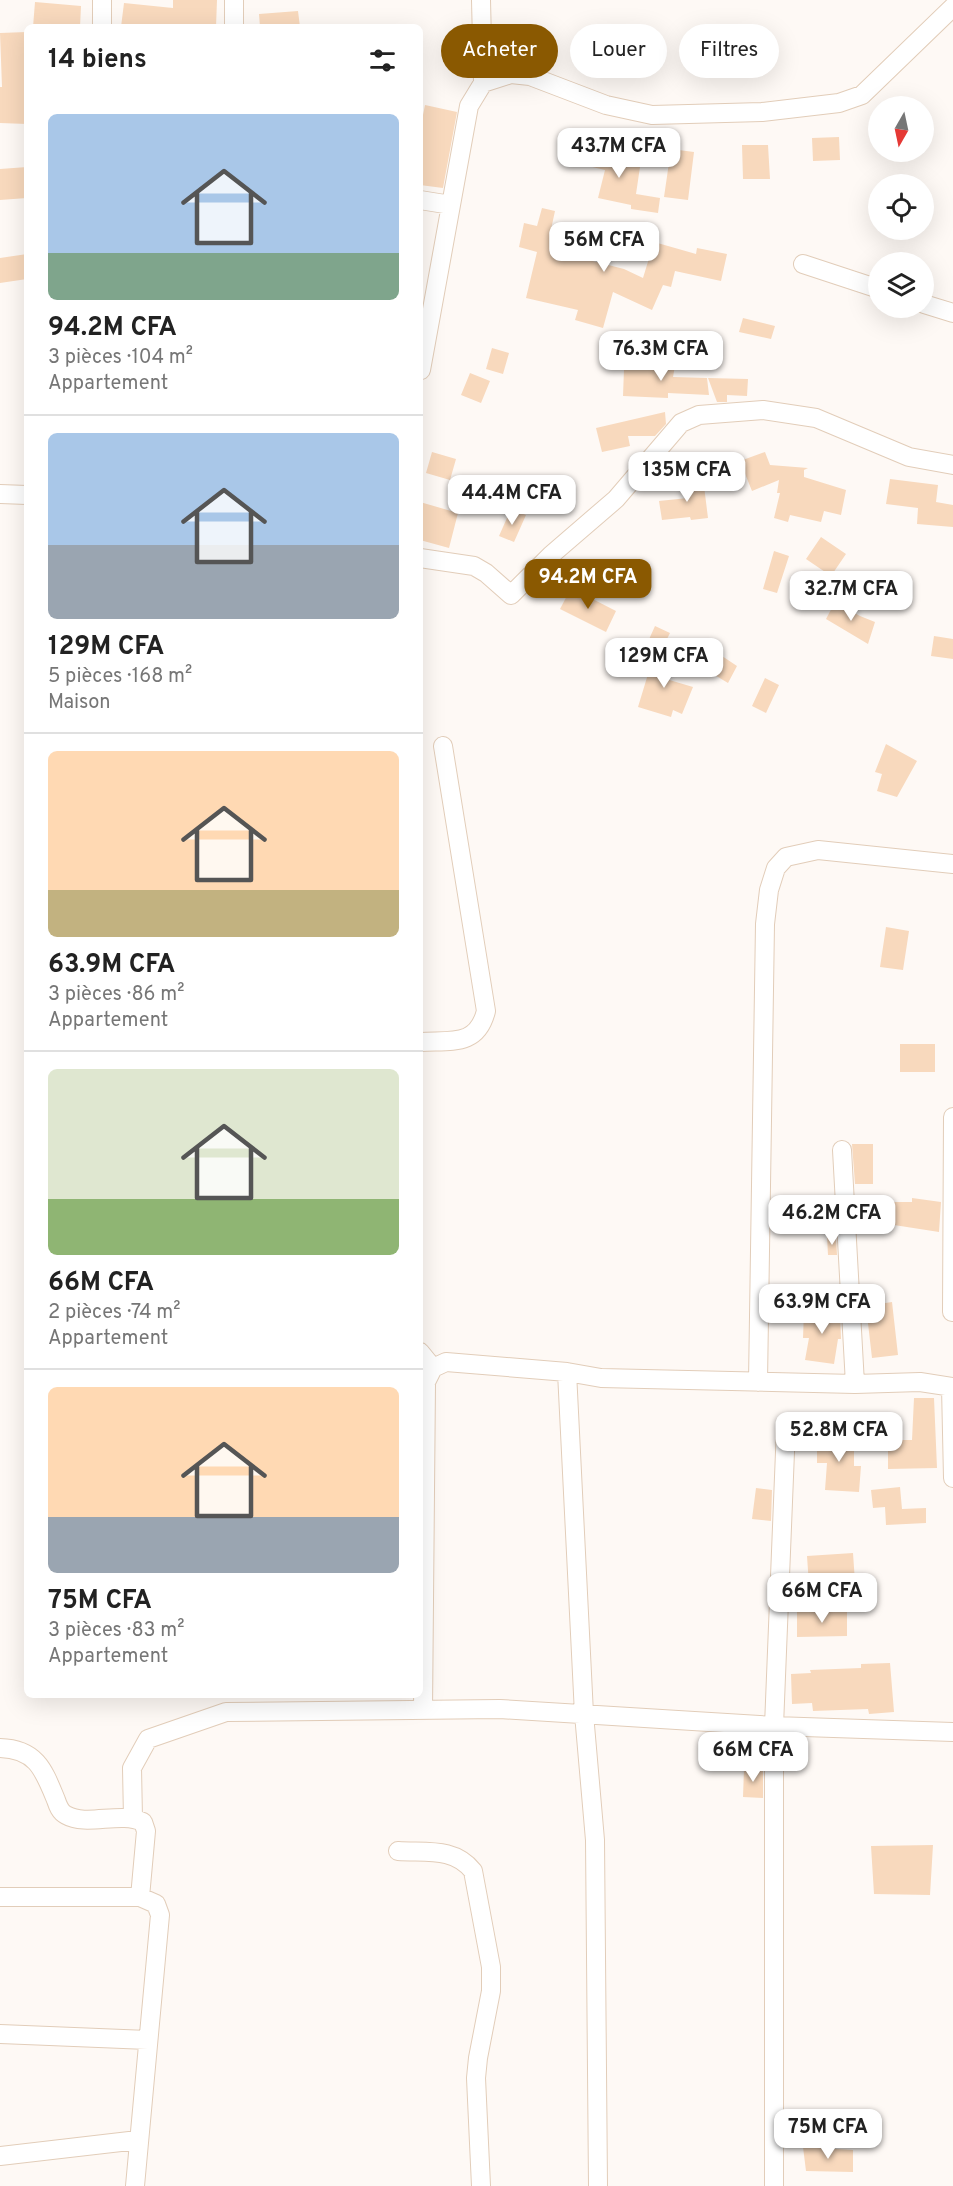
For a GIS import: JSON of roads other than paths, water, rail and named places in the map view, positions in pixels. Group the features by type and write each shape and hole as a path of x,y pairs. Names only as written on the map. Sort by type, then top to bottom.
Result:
{"street":[{"path":"102,0 102,24"},
{"path":"234,0 234,24"},
{"path":"423,359 469,106 483,83 482,0"},
{"path":"483,83 511,74 539,77 606,105 652,115 762,112 839,103 862,94 953,7"},
{"path":"423,200 451,205"},
{"path":"803,264 868,285"},
{"path":"934,307 953,314"},
{"path":"423,558 474,566 486,573 511,595 550,555 616,500 681,423 699,415 763,410 816,418 909,457 953,465"},
{"path":"0,494 24,495"},
{"path":"423,1042 465,1040 482,1027 486,1011 443,746"},
{"path":"758,1382 765,924 769,890 776,868 786,857 818,850 953,864"},
{"path":"952,1312 953,1117"},
{"path":"842,1150 855,1384"},
{"path":"423,1356 433,1368"},
{"path":"423,1710 426,1382 433,1368 446,1362 567,1372 601,1378 855,1384 920,1382 952,1387 953,1478"},
{"path":"567,1372 584,1714 595,1840 598,2186"},
{"path":"774,2186 774,1726 786,1427"},
{"path":"133,1818 132,1768 148,1739 226,1712 500,1709 774,1726 953,1732"},
{"path":"0,1748 10,1748 29,1755 42,1767 60,1809 65,1815 76,1819 133,1818 143,1822 146,1832 140,1897"},
{"path":"398,1851 451,1854 464,1860 472,1871 491,1967 491,1991 476,2078 481,2186"},
{"path":"0,1897 140,1897 156,1904 160,1915 135,2186"},
{"path":"0,2034 148,2040"},
{"path":"0,2156 138,2140"}]}
